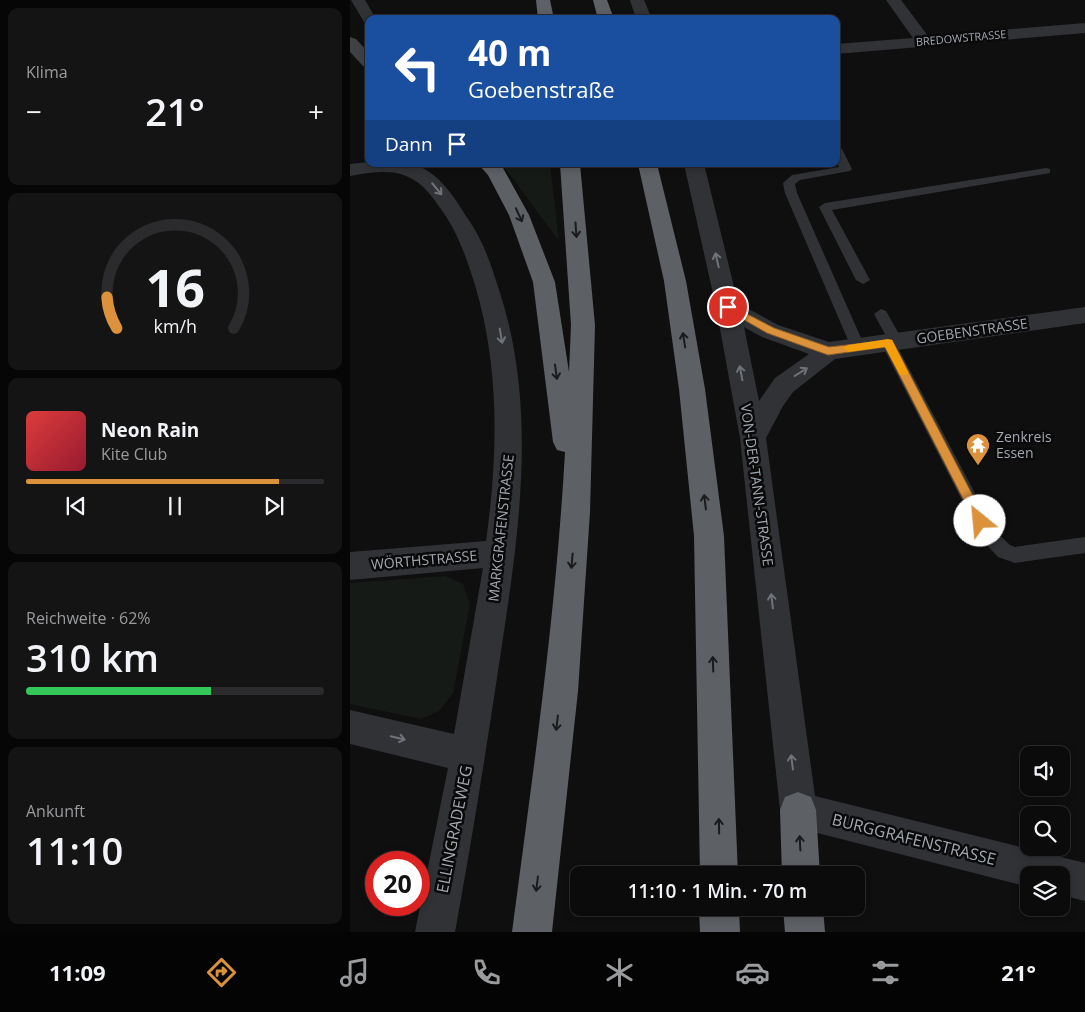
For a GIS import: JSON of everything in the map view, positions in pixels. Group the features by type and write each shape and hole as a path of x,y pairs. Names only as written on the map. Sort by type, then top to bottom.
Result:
{"highway":[{"path":"542,0 545,15"},
{"path":"600,0 605,15"},
{"path":"490,167 496,172 520,215 544,282 576,512"},
{"path":"532,932 561,691 576,512 583,325 570,167"},
{"path":"648,167 675,281 692,389 708,536 719,866"},
{"path":"798,810 801,866"},
{"path":"720,916 720,932"},
{"path":"804,916 805,932"}],"main road":[{"path":"350,42 365,59"}],"street":[{"path":"358,0 367,15"},
{"path":"637,0 643,15"},
{"path":"892,0 923,41"},
{"name":"BREDOWSTRASSE","path":"840,48 1085,28"},
{"name":"MARKGRAFENSTRASSE","path":"350,170 373,167"},
{"name":"MARKGRAFENSTRASSE","path":"400,167 425,177 436,187 466,230 494,302 508,376 510,451 493,604 468,754"},
{"name":"VON-DER-TANN-STRASSE","path":"695,167 728,307 753,438 798,810"},
{"name":"GOEBENSTRASSE","path":"728,307 770,331 828,351 1085,315"},
{"path":"753,438 776,395 790,379 815,363 828,351"},
{"name":"WÖRTHSTRASSE","path":"350,566 498,553"},
{"path":"350,727 468,754"},
{"name":"ELLINGRADEWEG","path":"435,932 468,754"},
{"name":"BURGGRAFENSTRASSE","path":"798,810 1024,866"},
{"name":"BURGGRAFENSTRASSE","path":"1070,878 1085,882"}],"lane":[{"path":"840,158 846,169 796,177 789,183 791,193 858,347"},
{"path":"863,280 825,206 1046,171"},
{"path":"881,314 892,342 988,536 1004,551 1015,555 1085,545"}],"shaded area":[{"path":"504,167 550,167 559,241"},
{"path":"445,576 463,584 470,604 453,693 439,711 421,719 350,704 350,583"}],"slow traffic":[{"path":"848,348 888,342 903,372"}],"place":[{"name":"Zenkreis Essen","path":"978,466"}],"route":[{"path":"728,307 770,331 828,351 888,342 980,521"}]}
